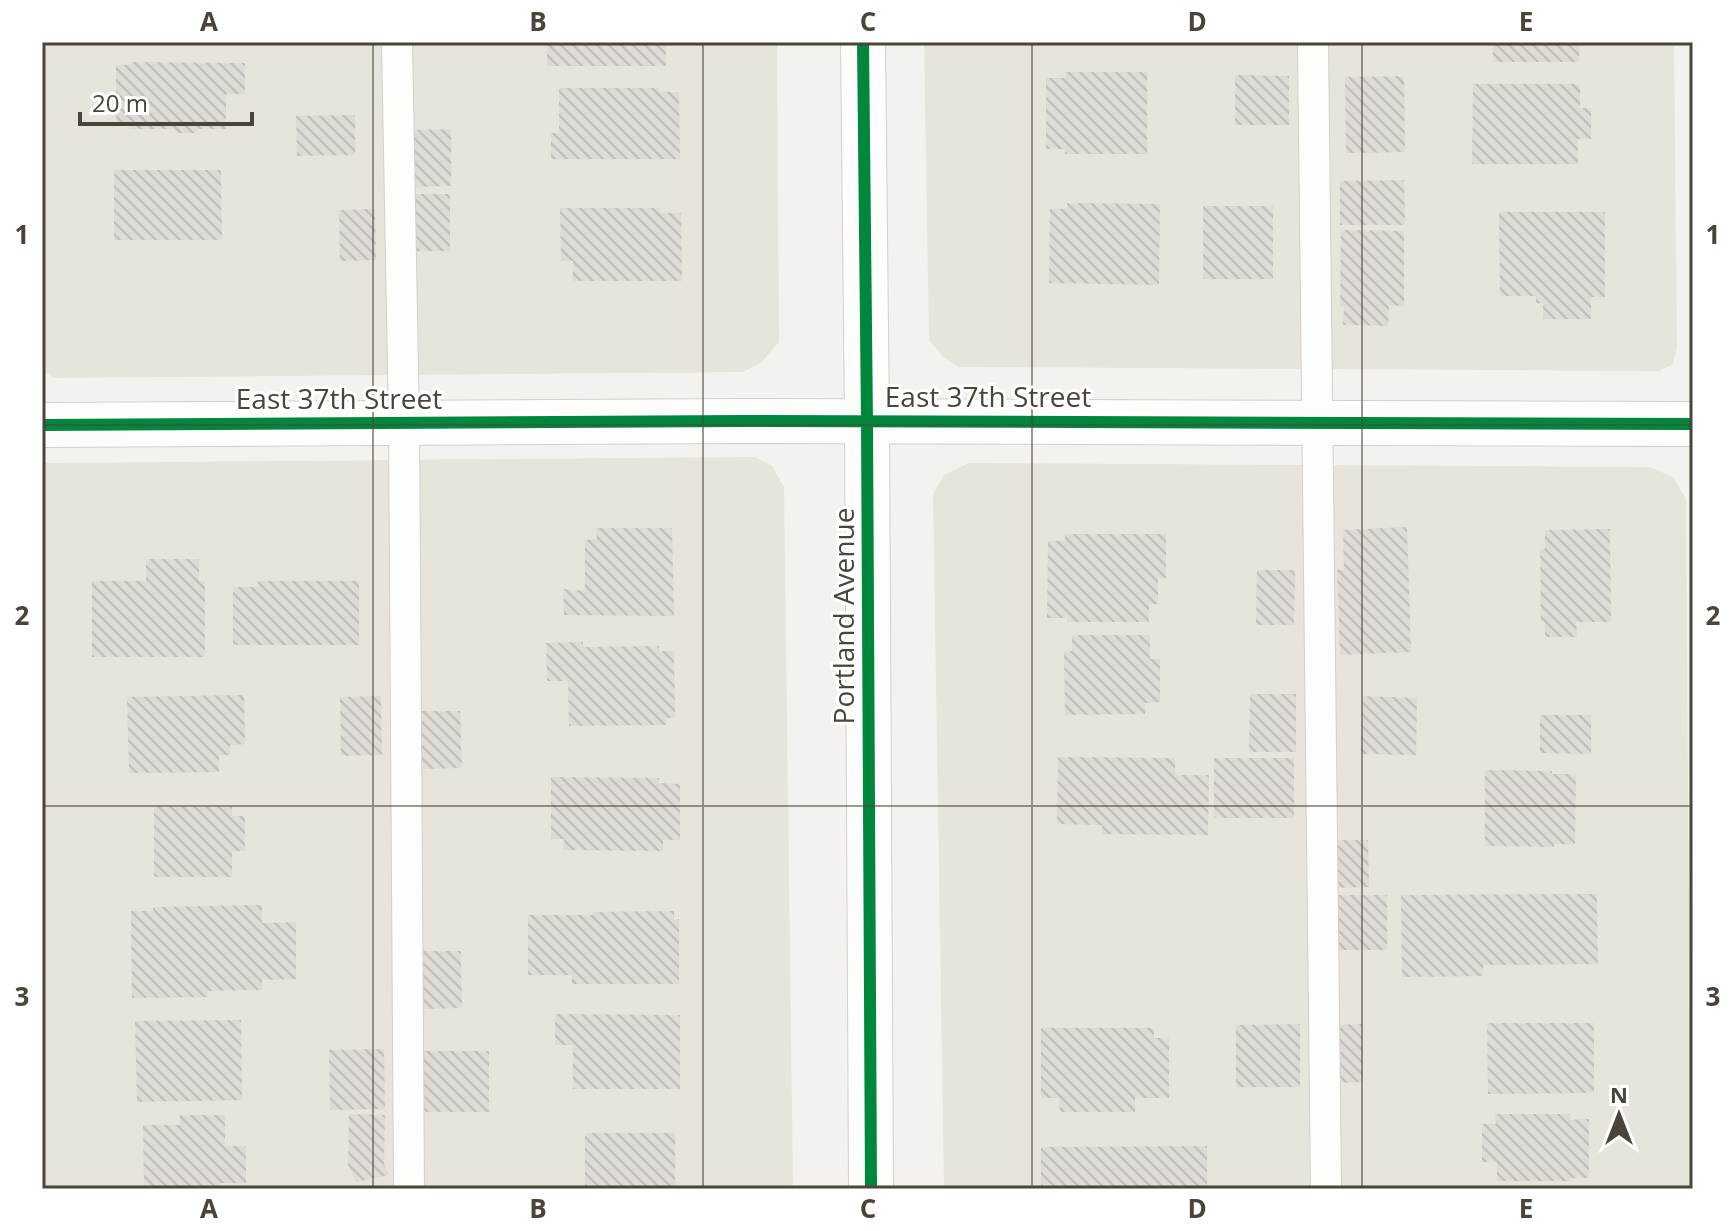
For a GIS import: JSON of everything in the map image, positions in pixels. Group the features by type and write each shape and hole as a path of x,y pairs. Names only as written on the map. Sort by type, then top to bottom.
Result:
{"street":[{"name":"Portland Avenue","path":"863,42 871,1189"},
{"name":"East 37th Street","path":"42,425 867,421 1693,424"}],"lane":[{"path":"397,42 404,422 409,1189"},
{"path":"1313,42 1326,1189"}],"shaded area":[{"path":"42,42 777,42 779,342 761,363 743,372 54,378 42,370"},
{"path":"924,42 1674,42 1677,348 1673,364 1659,371 959,367 943,357 929,340"},
{"path":"755,457 772,466 784,487 793,1189 42,1189 42,463"},
{"path":"969,463 1650,467 1673,477 1686,499 1691,1189 944,1189 933,494 944,475"}],"building":[{"path":"547,42 666,42 666,66 547,66"},
{"path":"1493,42 1579,42 1579,62 1493,62"},
{"path":"131,62 245,63 245,94 226,94 226,129 177,133 173,129 130,129 130,125 116,125 116,65 131,65"},
{"path":"1065,72 1147,72 1147,154 1065,154 1065,149 1046,149 1046,78 1065,78"},
{"path":"1235,75 1289,76 1289,125 1235,125"},
{"path":"1404,76 1405,152 1346,153 1345,77"},
{"path":"1473,84 1580,84 1580,108 1591,108 1591,139 1578,139 1578,164 1472,164"},
{"path":"559,88 659,88 659,92 679,92 680,159 551,159 551,133 559,133"},
{"path":"355,115 355,155 297,156 296,116"},
{"path":"451,129 451,186 414,187 413,130"},
{"path":"114,170 221,170 222,240 114,240"},
{"path":"1404,180 1405,225 1340,225 1340,181"},
{"path":"411,194 450,194 450,251 411,251"},
{"path":"1067,203 1160,204 1159,285 1049,283 1050,209 1067,209"},
{"path":"1203,206 1273,206 1273,279 1203,279"},
{"path":"560,208 660,208 660,213 681,213 682,281 573,281 573,261 561,261"},
{"path":"375,209 376,260 340,261 339,210"},
{"path":"1499,212 1605,212 1605,297 1591,297 1591,319 1543,319 1543,303 1536,303 1536,296 1500,296"},
{"path":"1341,230 1404,231 1404,306 1389,305 1388,326 1343,325 1344,307 1340,307"},
{"path":"1407,527 1411,652 1340,655 1337,570 1344,570 1343,530"},
{"path":"596,528 672,528 674,616 564,615 563,589 585,591 585,540 597,539"},
{"path":"1610,529 1611,622 1576,622 1577,637 1545,637 1545,622 1541,622 1540,549 1545,549 1545,530"},
{"path":"1065,534 1166,534 1166,578 1158,578 1158,604 1149,604 1149,622 1067,622 1067,618 1047,618 1048,541 1065,541"},
{"path":"146,559 199,559 199,581 205,581 205,657 92,657 92,581 146,581"},
{"path":"1257,570 1295,570 1294,625 1256,625"},
{"path":"258,581 359,581 359,645 233,645 233,587 258,587"},
{"path":"1072,635 1150,635 1150,659 1160,659 1160,702 1145,703 1145,714 1065,715 1064,651 1072,651"},
{"path":"583,642 583,647 659,646 659,651 674,651 675,718 666,718 666,725 569,726 568,681 547,681 546,643"},
{"path":"1250,694 1296,694 1296,752 1249,752"},
{"path":"244,695 245,744 230,745 230,755 219,755 219,772 129,773 127,697"},
{"path":"381,696 382,755 341,756 340,697"},
{"path":"1362,696 1417,698 1416,755 1361,754"},
{"path":"417,711 460,711 462,768 419,769"},
{"path":"1540,715 1591,715 1591,754 1540,753"},
{"path":"1058,757 1175,758 1175,775 1209,775 1208,835 1102,834 1102,825 1057,824"},
{"path":"1214,758 1294,758 1294,818 1214,818"},
{"path":"1485,770 1576,774 1575,844 1554,844 1554,847 1485,846"},
{"path":"551,777 659,778 659,783 680,784 680,840 663,840 663,851 563,850 564,839 551,839"},
{"path":"154,806 232,806 232,816 245,816 245,851 232,851 232,877 154,877"},
{"path":"1332,840 1368,840 1369,887 1332,888"},
{"path":"1597,894 1598,964 1483,965 1483,976 1402,977 1401,895"},
{"path":"1332,895 1387,895 1387,950 1332,950"},
{"path":"262,905 262,923 296,922 296,979 262,980 262,990 207,991 208,997 132,998 131,911 153,911 153,907"},
{"path":"674,911 674,919 679,919 679,984 572,984 572,975 528,975 528,915"},
{"path":"417,951 461,951 462,1008 418,1009"},
{"path":"555,1014 680,1015 680,1089 573,1089 573,1045 555,1045"},
{"path":"241,1020 242,1100 137,1102 135,1021"},
{"path":"1487,1023 1594,1023 1594,1093 1488,1094"},
{"path":"1300,1024 1300,1087 1236,1087 1236,1025"},
{"path":"1362,1024 1363,1082 1330,1083 1330,1025"},
{"path":"1041,1028 1154,1028 1154,1038 1169,1038 1169,1098 1135,1098 1135,1112 1060,1112 1059,1098 1041,1098"},
{"path":"384,1049 385,1109 330,1110 329,1050"},
{"path":"420,1051 489,1051 489,1112 420,1112"},
{"path":"349,1114 385,1115 384,1164 389,1175 356,1182 348,1165"},
{"path":"1495,1114 1570,1114 1570,1120 1589,1119 1589,1178 1497,1181 1497,1162 1482,1162 1482,1124 1496,1124"},
{"path":"180,1115 225,1115 225,1146 246,1146 246,1183 220,1183 220,1189 144,1189 143,1125 180,1125"},
{"path":"585,1133 675,1133 675,1189 585,1189"},
{"path":"1207,1146 1207,1189 1041,1189 1041,1147"}],"cycle path":[{"path":"863,42 871,1189"},
{"path":"42,425 743,421 1693,424"}]}
